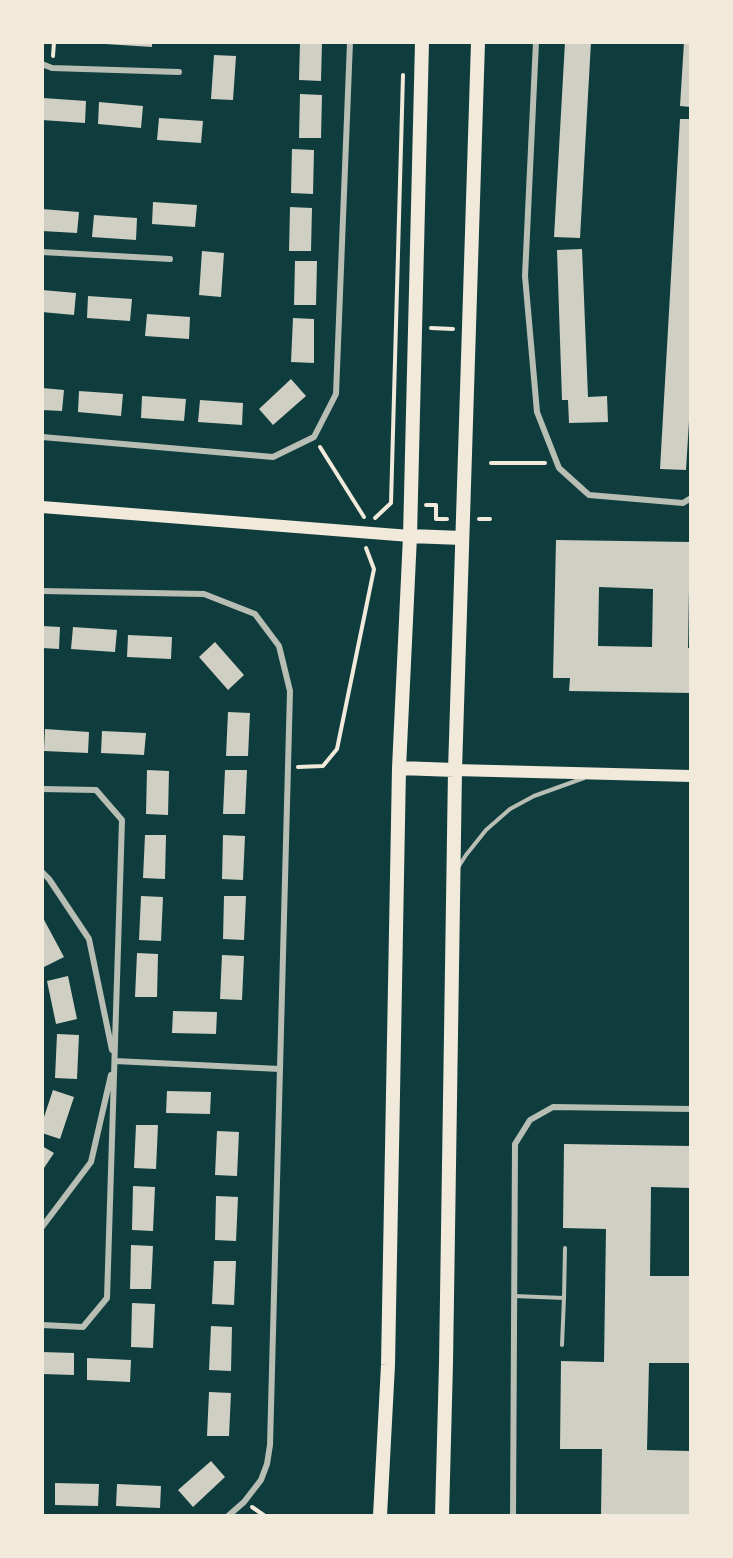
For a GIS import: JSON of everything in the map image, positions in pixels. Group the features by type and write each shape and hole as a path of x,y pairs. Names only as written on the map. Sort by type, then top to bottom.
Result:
{"main road":[{"path":"380,1516 388,1365 399,768 410,536 422,42"},
{"path":"442,1516 455,770 478,42"},
{"path":"42,507 410,536 462,538"},
{"path":"399,768 691,776"}],"street":[{"path":"42,437 273,457 314,437 336,394 350,42"},
{"path":"536,42 525,276 537,412 560,468 589,495 683,502 691,498"},
{"path":"42,64 52,68 179,72"},
{"path":"42,252 170,259"},
{"path":"42,591 204,594 255,614 279,646 290,691 270,1445 267,1464 261,1480 244,1502 228,1516"},
{"path":"42,789 96,790 122,820 107,1298 83,1327 42,1325"},
{"path":"42,872 50,879 89,939 115,1061 91,1162 42,1227"},
{"path":"115,1061 280,1069"},
{"path":"513,1516 515,1144 530,1120 553,1107 691,1109"}],"lane":[{"path":"454,875 466,855 486,830 510,810 534,795 599,774"},
{"path":"562,1344 565,1248"},
{"path":"514,1296 564,1298"}],"path":[{"path":"390,503 403,65"},
{"path":"415,327 469,329"},
{"path":"288,767 323,766 337,749 374,569 360,532 369,524 314,437"},
{"path":"491,463 557,463"}],"building":[{"path":"105,42 152,42 152,47 105,44"},
{"path":"300,42 322,42 321,81 299,80"},
{"path":"565,42 591,42 580,238 554,237"},
{"path":"684,42 691,42 691,107 680,106"},
{"path":"214,55 236,56 233,100 211,99"},
{"path":"300,94 322,95 321,138 299,138"},
{"path":"43,98 86,101 85,123 42,120"},
{"path":"99,102 143,106 141,128 98,124"},
{"path":"159,118 203,121 201,143 157,140"},
{"path":"680,119 691,119 691,389 686,470 660,469"},
{"path":"292,149 314,150 313,194 291,193"},
{"path":"153,202 197,205 195,227 152,224"},
{"path":"290,207 312,208 311,251 289,251"},
{"path":"42,209 79,212 77,233 42,231"},
{"path":"94,215 137,218 136,240 92,237"},
{"path":"582,249 588,397 607,396 608,422 569,423 568,400 562,400 557,250"},
{"path":"202,251 224,253 221,297 199,295"},
{"path":"295,261 317,261 316,305 294,305"},
{"path":"42,290 76,293 74,315 42,312"},
{"path":"88,296 132,299 130,321 87,318"},
{"path":"147,314 190,317 189,339 145,336"},
{"path":"293,318 314,319 314,363 291,362"},
{"path":"291,379 306,396 273,425 259,409"},
{"path":"42,388 64,390 62,411 42,410"},
{"path":"79,391 123,394 121,416 78,412"},
{"path":"142,396 186,399 184,421 141,418"},
{"path":"200,400 243,403 242,425 198,422"},
{"path":"556,540 691,542 688,648 691,648 691,693 569,691 570,678 553,678","holes":["599,587 653,589 652,647 598,646"]},
{"path":"42,626 60,627 59,649 42,648"},
{"path":"73,627 117,630 115,652 71,649"},
{"path":"128,635 172,637 171,659 127,657"},
{"path":"215,642 244,675 228,690 199,657"},
{"path":"228,712 250,713 248,756 226,756"},
{"path":"45,729 89,732 88,753 44,751"},
{"path":"102,731 146,733 144,755 101,753"},
{"path":"147,770 169,771 168,815 146,814"},
{"path":"225,770 247,770 245,814 223,814"},
{"path":"145,835 166,835 165,879 143,878"},
{"path":"223,835 245,836 243,880 222,879"},
{"path":"141,896 163,897 161,941 139,940"},
{"path":"224,896 246,896 244,940 223,939"},
{"path":"42,916 64,957 44,967 42,963"},
{"path":"137,953 158,954 157,997 135,997"},
{"path":"222,955 244,956 242,1000 220,999"},
{"path":"68,976 77,1019 56,1024 47,981"},
{"path":"173,1011 217,1012 216,1034 172,1033"},
{"path":"57,1034 79,1035 77,1079 55,1078"},
{"path":"53,1090 74,1097 60,1139 42,1133 42,1123"},
{"path":"167,1091 211,1092 210,1114 166,1113"},
{"path":"136,1125 158,1125 156,1169 134,1168"},
{"path":"217,1131 239,1132 237,1176 215,1175"},
{"path":"564,1144 691,1146 691,1188 651,1187 650,1276 691,1276 691,1363 649,1363 647,1450 691,1451 691,1516 601,1516 602,1449 560,1449 561,1361 604,1362 606,1229 563,1228"},
{"path":"42,1146 54,1153 42,1171"},
{"path":"133,1186 155,1187 153,1231 132,1230"},
{"path":"216,1196 238,1197 236,1241 215,1240"},
{"path":"131,1245 153,1246 151,1289 130,1289"},
{"path":"214,1261 236,1261 234,1305 212,1304"},
{"path":"132,1303 155,1304 153,1348 131,1347"},
{"path":"211,1326 232,1327 231,1371 209,1370"},
{"path":"42,1352 74,1353 74,1375 42,1374"},
{"path":"87,1358 131,1360 130,1382 87,1380"},
{"path":"209,1392 231,1393 229,1436 207,1436"},
{"path":"211,1461 225,1477 193,1507 178,1490"},
{"path":"55,1483 99,1484 98,1506 55,1505"},
{"path":"117,1484 161,1486 160,1508 116,1506"}]}
